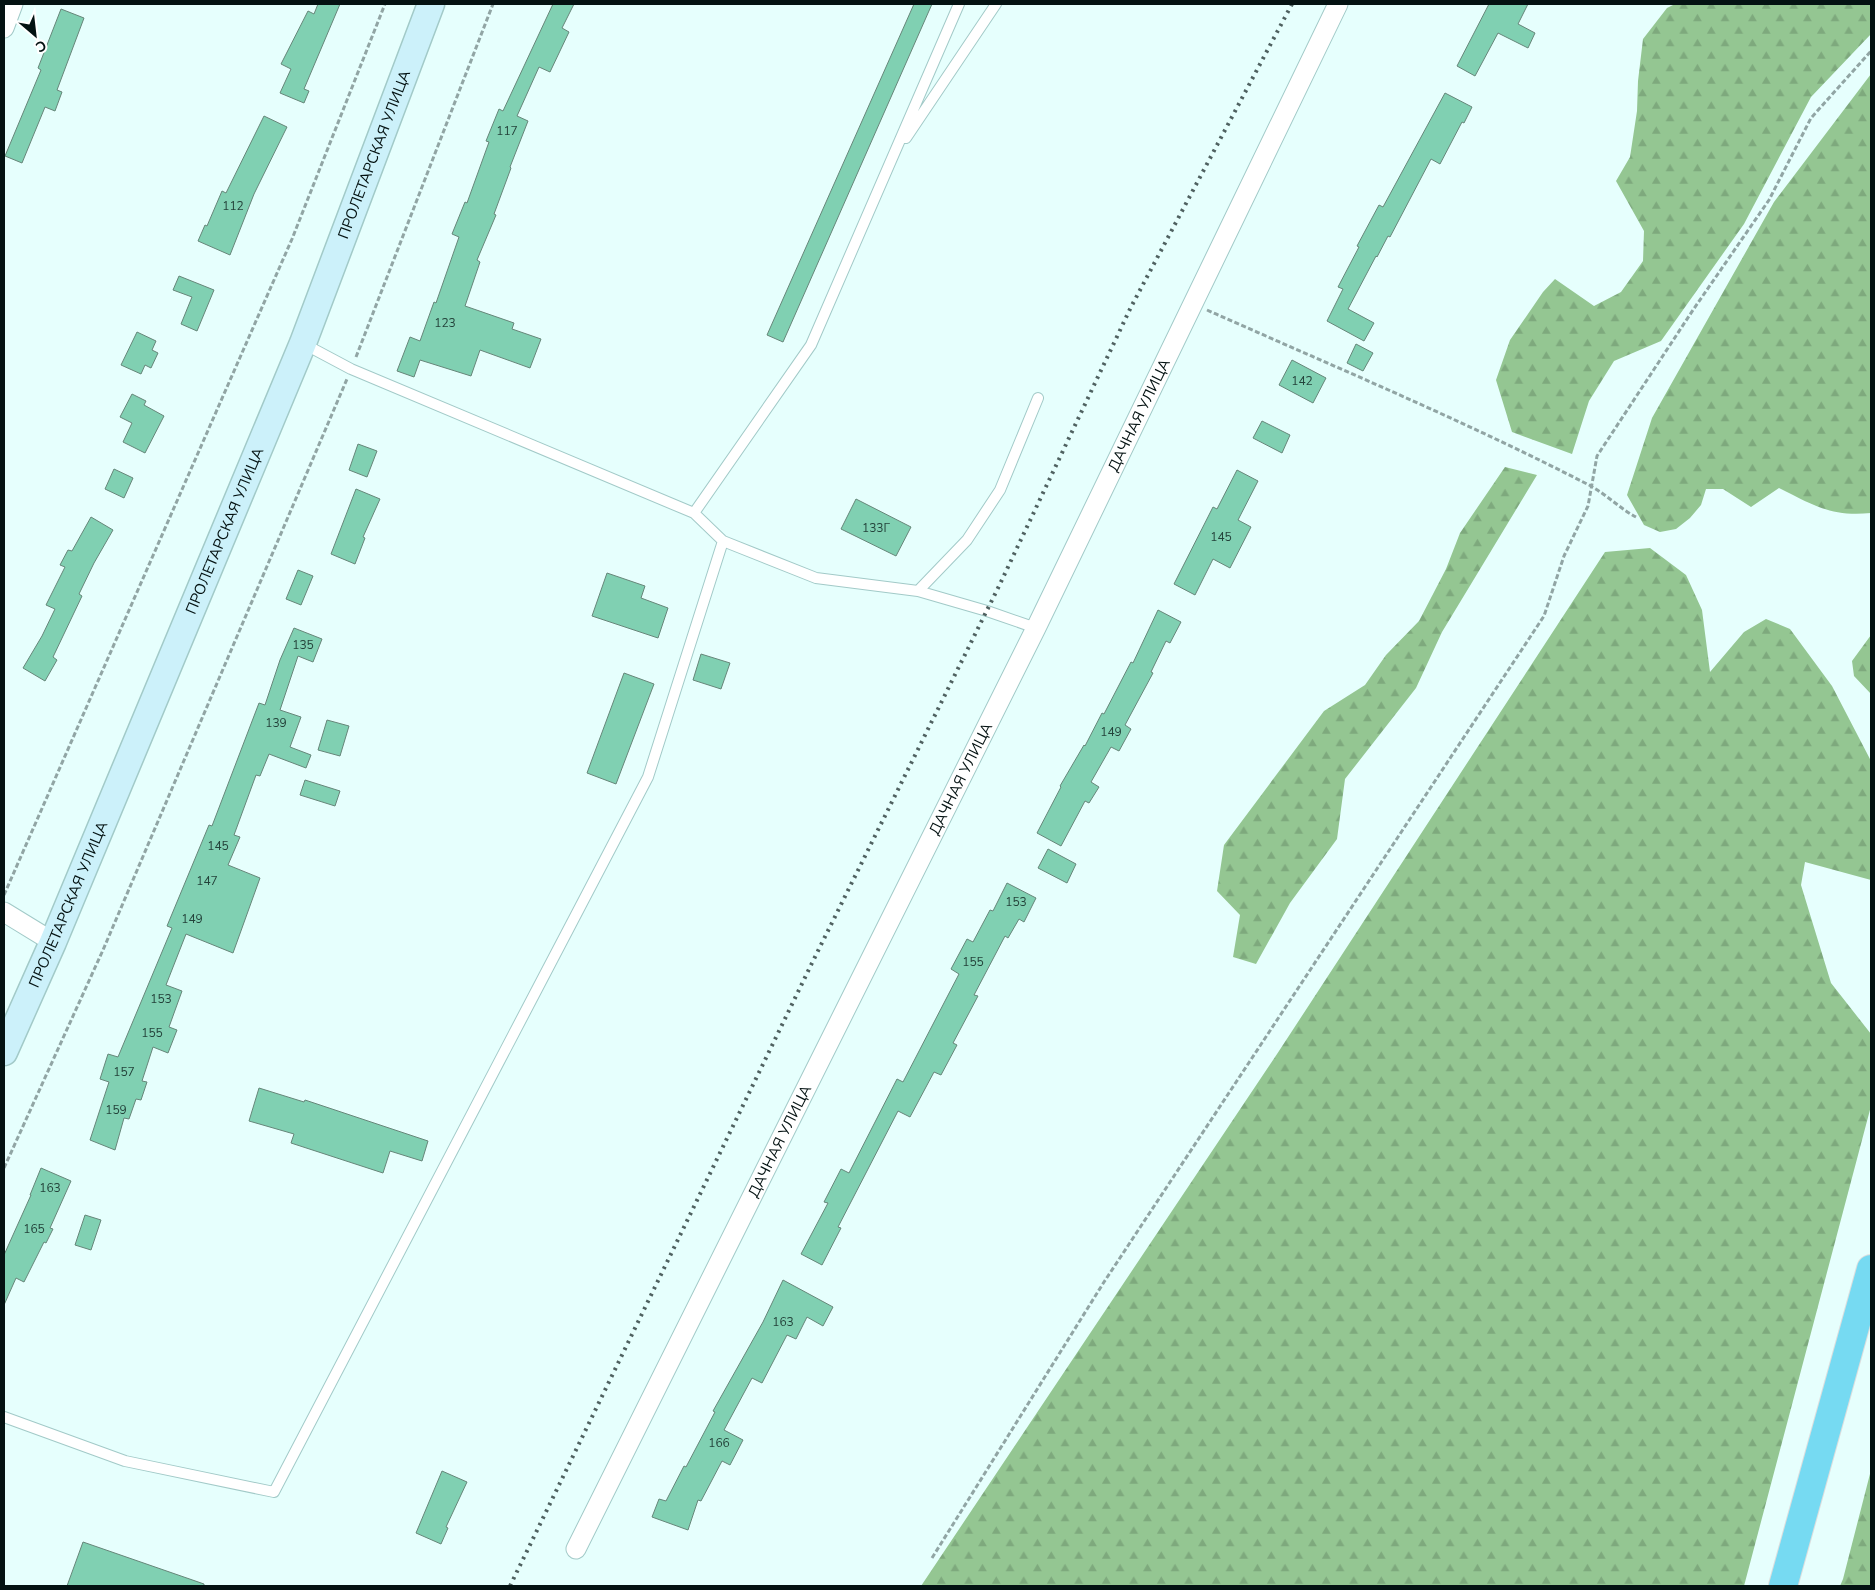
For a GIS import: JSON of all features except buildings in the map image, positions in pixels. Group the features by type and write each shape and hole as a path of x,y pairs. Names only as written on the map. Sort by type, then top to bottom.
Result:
{"highway":[{"path":"1783,1586 1871,1269"}],"main road":[{"name":"ПРОЛЕТАРСКАЯ УЛИЦА","path":"4,1052 303,343 431,4"}],"street":[{"path":"4,28 13,4"},
{"name":"ДАЧНАЯ УЛИЦА","path":"576,1549 1036,628 1338,4"},
{"path":"4,912 52,942"}],"lane":[{"path":"694,513 811,345 959,4"},
{"path":"891,160 996,4"},
{"path":"303,343 351,369 694,513 723,541 816,578 918,591 987,611 1036,628"},
{"path":"918,591 968,540 1000,490 1038,398"},
{"path":"4,1417 125,1460 274,1492 648,777 723,541"}],"path":[{"path":"4,896 292,239 386,4"},
{"path":"4,1168 103,950 351,369 494,4"},
{"path":"932,1558 1104,1282 1544,616 1564,556 1588,506 1597,456 1769,200 1811,118 1871,51"},
{"path":"1193,304 1499,441 1592,486 1622,509 1636,517"}],"green space":[{"path":"1675,4 1871,4 1871,34 1811,97 1744,224 1661,341 1614,361 1589,401 1572,454 1512,432 1496,380 1510,340 1543,292 1555,279 1594,306 1621,292 1643,261 1644,231 1616,181 1630,157 1637,111 1643,39 1667,8"},
{"path":"1871,74 1871,513 1857,514 1833,511 1779,488 1751,507 1723,489 1706,489 1701,505 1690,518 1676,529 1660,532 1644,525 1627,495 1652,418 1774,202"},
{"path":"1505,467 1537,475 1442,632 1416,688 1345,779 1337,839 1290,903 1256,964 1233,957 1240,915 1217,891 1224,845 1324,711 1365,685 1386,655 1419,621 1446,569 1460,533"},
{"path":"1650,548 1686,575 1702,610 1710,672 1744,632 1766,619 1790,629 1832,686 1871,761 1871,880 1805,862 1801,885 1831,983 1871,1034 1871,1106 1744,1586 921,1586 1279,1051 1605,552"},
{"path":"1871,635 1871,694 1854,676 1852,661"},
{"path":"1871,1470 1871,1586 1840,1586 1843,1579"}],"railway":[{"path":"510,1586 812,963 999,586 1131,307 1292,4"}]}
